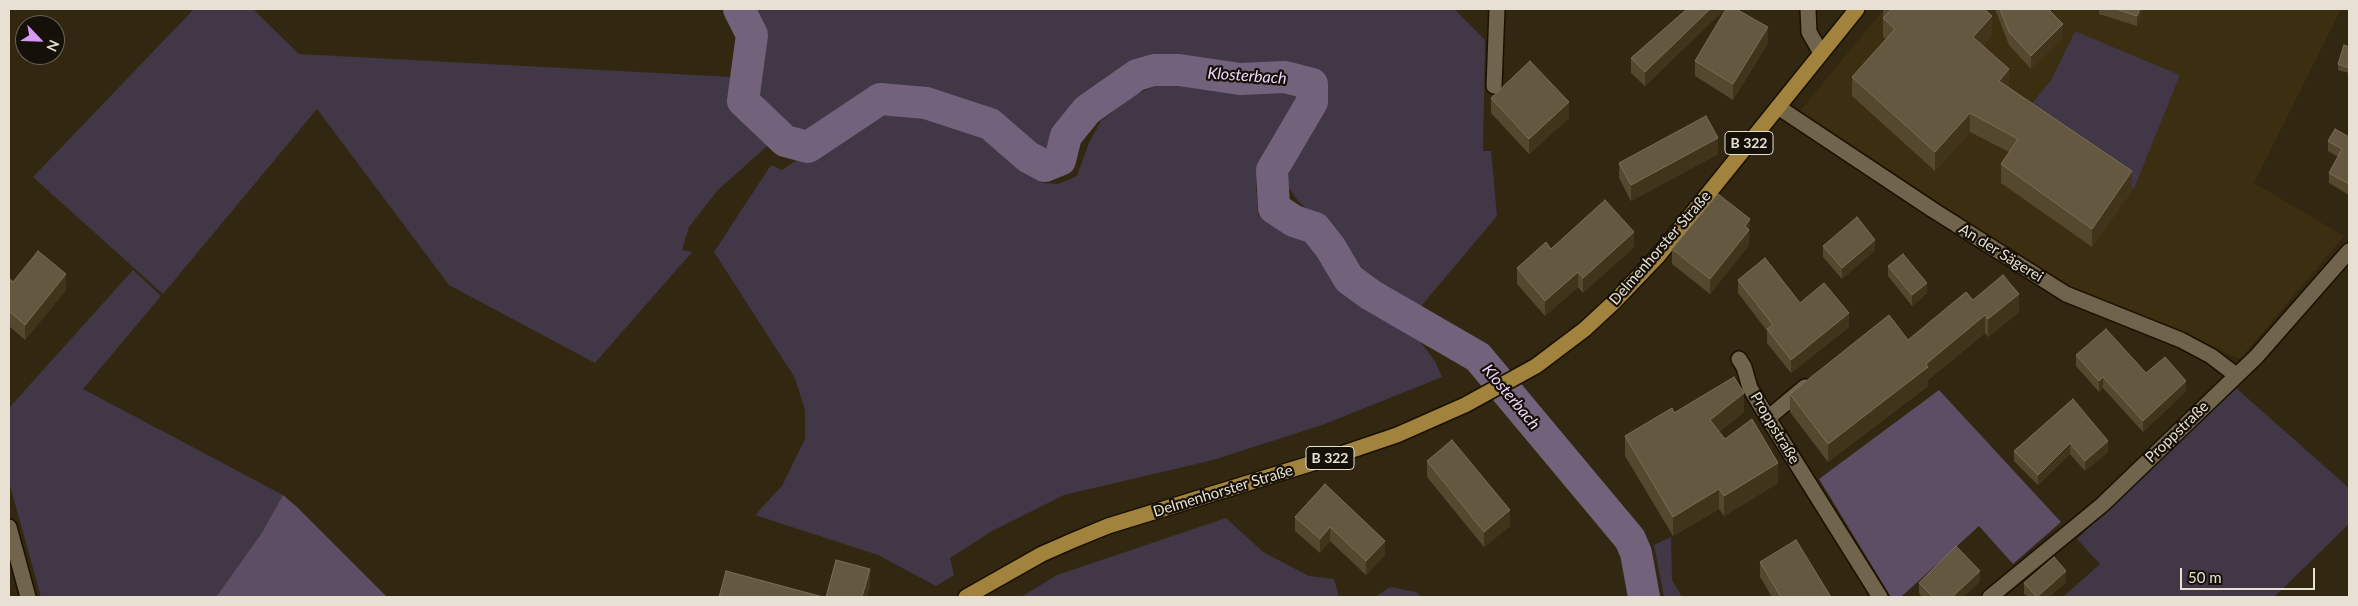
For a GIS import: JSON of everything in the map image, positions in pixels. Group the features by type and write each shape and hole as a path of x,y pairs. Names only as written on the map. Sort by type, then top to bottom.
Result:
{"main road":[{"name":"Delmenhorster Straße","path":"966,597 1042,554 1108,526 1326,459 1397,435 1478,399 1516,379 1585,329 1619,298 1658,256 1857,9"}],"street":[{"path":"1494,86 1497,9"},
{"path":"1808,9 1809,32 1821,52"},
{"name":"An der Sägerei","path":"1778,107 1933,210 2066,294 2181,340 2211,356 2236,375"},
{"name":"Proppstraße","path":"1990,597 2102,505 2256,357 2349,251"},
{"name":"Proppstraße","path":"1739,359 1744,367 1750,388 1880,597"},
{"path":"1768,418 1821,375"},
{"path":"9,527 28,597"}],"shaded area":[{"path":"194,9 253,9 299,54 732,77 731,98 738,115 767,146 717,191 689,227 682,250 692,252 595,363 449,285 317,109 163,294 33,177"},
{"path":"747,9 1454,9 1485,40 1483,151 1491,151 1497,216 1416,312 1391,299 1365,278 1336,236 1298,201 1285,182 1302,145 1320,114 1324,88 1309,74 1226,70 1167,60 1101,90 1071,111 1060,134 1059,147 1045,151 1000,120 935,102 885,94 816,138 793,137 751,101 758,33"},
{"path":"1884,9 2341,9 2254,183 2344,236 2240,359 2056,280 1800,111","holes":["2075,31 2180,75 2134,189 2026,112 2051,80"]},
{"path":"2075,31 2180,75 2134,189 2025,112 2051,80"},
{"path":"1188,84 1227,90 1295,89 1298,99 1267,147 1256,185 1258,215 1307,241 1339,289 1385,319 1415,335 1435,361 1442,377 1322,425 1213,460 1064,495 992,531 950,558 954,575 936,586 878,555 755,515 782,486 805,439 805,410 795,378 714,252 771,165 782,170 841,131 873,116 922,116 971,128 993,142 1019,169 1043,183 1058,184 1077,176 1089,143 1101,121 1135,95 1156,86"},
{"path":"133,270 161,296 83,389 283,495 261,534 216,597 41,597 9,482 9,408"},
{"path":"2236,388 2349,488 2349,524 2274,597 2063,597 2100,564 2077,539"},
{"path":"1939,390 2061,522 2013,564 1979,526 1901,597 1891,597 1819,479"},
{"path":"283,495 387,597 216,597 261,534"},
{"path":"1226,518 1263,552 1309,576 1334,579 1339,597 1021,597 1057,575"},
{"path":"1671,537 1672,580 1682,597 1664,597 1654,545"},
{"path":"1390,587 1416,592 1422,597 1375,597"}],"building":[{"path":"1687,9 1710,9 1645,72 1631,58"},
{"path":"1726,9 1736,9 1768,27 1733,84 1695,61"},
{"path":"1892,9 1984,9 1992,16 1973,37 2009,69 1999,81 2132,171 2092,229 2001,164 2018,139 1970,113 1935,152 1852,77 1895,29 1883,18"},
{"path":"2000,9 2048,9 2063,24 2031,56 2009,32"},
{"path":"2116,9 2140,9 2137,16"},
{"path":"2344,45 2349,47 2349,68 2338,64"},
{"path":"1530,61 1569,102 1529,139 1491,98"},
{"path":"1706,116 1718,138 1631,185 1619,163"},
{"path":"2335,129 2349,137 2349,184 2329,173 2342,149 2328,141"},
{"path":"1718,194 1750,219 1745,226 1749,230 1710,279 1672,249"},
{"path":"1605,200 1634,232 1583,278 1578,272 1545,301 1517,268 1546,242 1551,249"},
{"path":"1857,217 1875,240 1842,268 1823,246"},
{"path":"38,251 66,274 25,325 9,311 9,278 13,282"},
{"path":"1903,254 1927,283 1912,295 1888,266"},
{"path":"1765,258 1800,303 1824,283 1849,313 1791,360 1767,329 1773,325 1738,280"},
{"path":"2003,275 2019,294 1988,319 1985,315 1926,364 1928,367 1828,444 1790,394 1889,315 1908,340 1966,292 1973,300"},
{"path":"2106,329 2146,373 2165,357 2186,381 2143,421 2103,377 2099,381 2076,355"},
{"path":"1734,377 1744,393 1710,420 1725,439 1752,419 1778,463 1724,496 1719,489 1673,517 1625,436 1672,408 1674,413"},
{"path":"2073,399 2108,441 2085,461 2070,443 2038,475 2014,451"},
{"path":"1452,440 1510,510 1484,532 1427,461"},
{"path":"1325,484 1385,541 1366,561 1330,527 1320,539 1295,517"},
{"path":"1796,540 1831,597 1781,597 1760,562"},
{"path":"1956,546 1980,571 1952,597 1933,597 1919,583"},
{"path":"2054,557 2066,571 2037,597 2024,583"},
{"path":"836,560 870,569 862,597 826,597"},
{"path":"726,571 823,597 719,597"}],"waterway":[{"name":"Klosterbach","path":"739,9 752,35 743,101 785,141 808,147 880,99 926,103 990,124 1028,157 1045,166 1060,160 1066,136 1087,110 1137,75 1154,70 1179,70 1240,79 1285,77 1312,84 1312,102 1272,170 1274,208 1294,221 1315,228 1330,247 1349,279 1371,295 1478,357 1630,539 1636,553 1644,597"}]}
